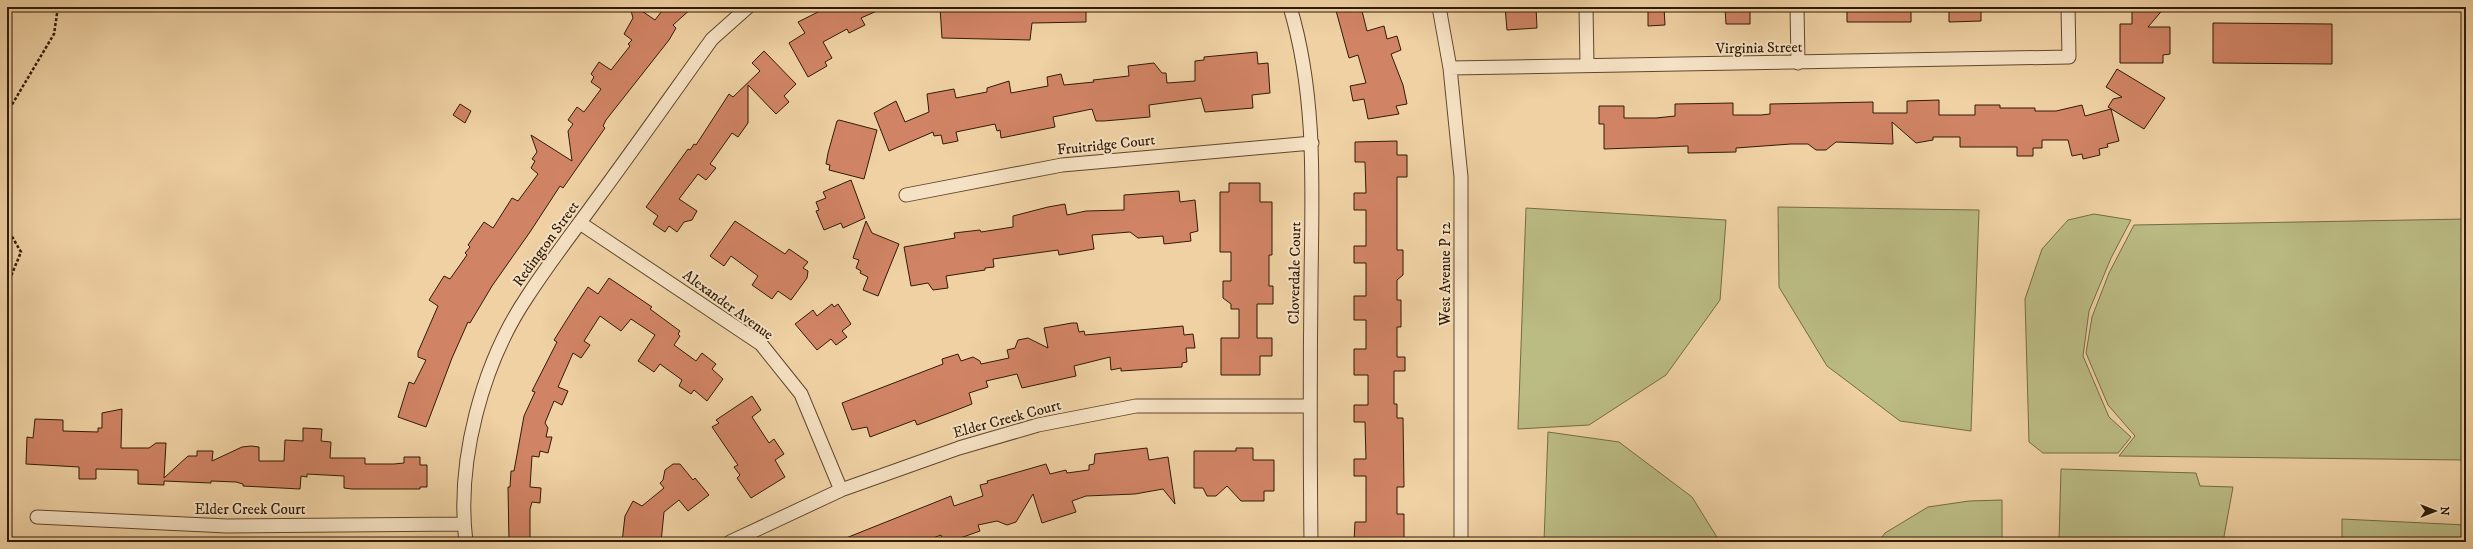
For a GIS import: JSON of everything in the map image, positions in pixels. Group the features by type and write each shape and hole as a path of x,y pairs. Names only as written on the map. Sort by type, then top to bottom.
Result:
{"street":[{"name":"Redington Street","path":"466,542 464,524 466,468 477,410 493,361 526,298 712,39 748,7"},
{"name":"Cloverdale Court","path":"1290,7 1301,43 1312,143 1310,406 1311,542"},
{"name":"West Avenue P 12","path":"1439,7 1450,68 1461,177 1462,542"},
{"path":"1586,7 1587,65"},
{"path":"1797,7 1798,63"},
{"name":"Virginia Street","path":"1450,68 2069,57 2068,7"},
{"name":"Fruitridge Court","path":"906,195 1062,165 1312,143"},
{"name":"Alexander Avenue","path":"580,223 761,344 801,394 841,490"},
{"name":"Elder Creek Court","path":"730,542 841,490 959,448 1038,425 1136,406 1310,406"},
{"name":"Elder Creek Court","path":"37,517 227,526 464,524"}],"path":[{"path":"7,113 54,34 58,7"},
{"path":"7,228 21,252 7,286"}],"green space":[{"path":"1778,207 1979,210 1971,431 1900,421 1827,366 1779,287"},
{"path":"1526,208 1726,220 1720,300 1666,375 1589,425 1518,429"},
{"path":"2094,214 2131,220 2111,258 2089,311 2083,356 2109,417 2131,437 2118,453 2043,453 2029,442 2025,299 2042,249 2068,220"},
{"path":"2466,219 2466,460 2119,456 2135,436 2108,405 2086,353 2092,317 2109,273 2134,225"},
{"path":"1548,432 1619,442 1692,497 1720,542 1544,542"},
{"path":"2061,469 2196,473 2200,486 2233,487 2223,542 2059,542"},
{"path":"2002,500 2002,542 1878,542 1885,533 1928,507 1969,501"},
{"path":"2342,519 2466,525 2466,542 2342,542"}],"building":[{"path":"630,7 636,7 655,20 665,7 693,7 673,25 676,28 669,40 606,120 603,126 605,128 563,188 560,186 492,286 470,323 468,322 452,358 426,427 398,417 409,382 414,384 426,360 418,357 418,352 438,306 429,300 444,276 450,279 467,255 465,253 470,247 468,245 484,222 493,228 512,198 518,201 538,174 531,168 535,161 532,159 537,152 531,135 572,161 568,131 573,124 568,120 577,107 584,112 601,89 591,82 594,77 591,74 599,62 611,70 630,46 628,44 632,40 624,34 633,18"},
{"path":"828,7 886,7 861,18 865,25 849,33 847,29 823,42 832,58 825,62 827,66 808,77 789,43 805,33 798,22"},
{"path":"940,7 1086,7 1086,22 1032,23 1030,40 942,38"},
{"path":"1335,7 1361,7 1367,31 1384,26 1387,39 1397,36 1401,50 1391,54 1403,85 1407,104 1396,106 1399,114 1368,119 1364,99 1353,101 1350,86 1366,83 1358,55 1349,58"},
{"path":"1505,7 1536,7 1537,28 1507,30"},
{"path":"1648,7 1664,7 1665,25 1648,26"},
{"path":"1725,7 1750,7 1750,24 1726,24"},
{"path":"1847,7 1911,7 1911,22 1847,22"},
{"path":"1949,7 1981,7 1981,21 1949,22"},
{"path":"2132,7 2165,7 2148,27 2170,27 2170,54 2163,55 2163,63 2120,63 2120,24 2132,24"},
{"path":"2213,23 2332,24 2332,64 2213,63"},
{"path":"764,51 796,84 784,96 789,102 776,114 748,85 748,123 738,137 732,133 710,164 716,168 706,180 698,174 679,199 697,211 692,220 684,222 677,232 669,226 665,232 653,224 658,216 646,207 688,149 690,150 694,144 696,145 729,94 733,97 760,71 752,63"},
{"path":"1257,52 1258,64 1268,63 1270,93 1252,95 1253,108 1205,112 1201,98 1149,105 1150,117 1104,121 1096,121 1092,109 1053,117 1055,127 1001,138 1000,130 997,131 995,124 956,132 958,141 943,144 941,135 934,136 933,132 889,151 874,113 896,101 905,122 929,112 927,94 954,89 956,98 987,92 987,88 1009,81 1011,93 1048,86 1047,77 1061,74 1064,85 1094,82 1093,80 1129,76 1128,66 1154,63 1162,73 1166,73 1167,83 1195,81 1195,61 1204,60 1204,57"},
{"path":"2117,69 2165,98 2144,129 2108,107 2113,99 2122,97 2106,87"},
{"path":"1939,100 1939,115 1975,115 1975,105 2000,105 2000,108 2035,108 2035,111 2056,111 2082,105 2085,116 2111,109 2119,141 2107,144 2108,147 2099,149 2100,155 2083,159 2082,154 2072,156 2068,140 2042,140 2042,148 2033,148 2033,156 2017,156 2017,147 1960,147 1960,137 1933,137 1933,140 1916,143 1892,122 1893,144 1836,142 1826,150 1816,150 1808,144 1791,144 1736,148 1736,152 1688,153 1688,146 1604,149 1604,124 1599,124 1599,106 1624,106 1624,118 1656,118 1675,116 1675,104 1733,103 1733,115 1761,115 1770,114 1770,104 1873,102 1873,113 1907,113 1907,101"},
{"path":"460,104 471,111 465,123 453,115"},
{"path":"839,120 877,130 864,179 829,170 830,165 826,164 837,121"},
{"path":"1397,141 1397,155 1407,155 1407,177 1397,177 1397,250 1403,250 1403,275 1397,280 1397,300 1401,300 1401,327 1397,327 1397,357 1405,357 1405,371 1394,371 1394,404 1397,404 1397,418 1403,418 1404,487 1397,487 1397,514 1404,514 1404,542 1354,542 1355,522 1366,522 1366,476 1354,476 1354,459 1366,459 1365,422 1354,422 1354,405 1368,405 1368,375 1354,375 1354,349 1366,349 1366,320 1354,320 1354,296 1366,296 1366,263 1354,263 1354,246 1366,246 1366,210 1354,210 1354,193 1366,193 1365,162 1355,162 1355,142"},
{"path":"851,180 865,218 843,228 841,223 824,230 816,211 819,210 816,202 826,198 823,192"},
{"path":"1229,183 1260,183 1260,202 1272,202 1272,255 1269,255 1269,286 1273,286 1273,304 1257,304 1257,338 1272,338 1272,356 1260,356 1260,375 1221,375 1221,338 1239,338 1239,309 1231,309 1231,304 1223,298 1223,281 1231,281 1231,252 1220,252 1220,192 1229,192"},
{"path":"1179,191 1180,202 1195,200 1198,231 1190,233 1191,241 1164,244 1163,236 1138,238 1130,232 1092,235 1094,249 1059,255 1058,250 993,259 994,267 985,268 985,270 946,276 948,288 933,290 928,283 911,286 904,247 955,238 954,233 980,230 981,232 1013,227 1013,216 1048,207 1065,204 1067,215 1086,211 1124,210 1124,195"},
{"path":"735,221 785,254 789,249 808,262 803,268 808,271 807,278 791,300 778,291 772,299 752,285 758,276 731,256 724,266 710,256"},
{"path":"866,221 872,233 899,244 878,296 863,290 868,277 860,273 861,271 856,268 859,260 853,258"},
{"path":"609,278 652,307 650,309 680,331 678,334 680,336 674,345 696,361 702,353 716,364 712,369 723,379 707,401 694,390 691,394 679,386 682,380 660,364 654,372 638,361 655,335 631,319 621,331 600,316 584,341 590,345 581,358 573,353 558,387 568,391 562,405 554,401 545,423 548,428 546,437 552,437 548,453 540,451 539,457 532,456 530,487 541,488 540,503 532,502 530,509 530,542 509,542 508,487 510,487 511,471 514,471 524,416 535,392 532,391 557,342 554,340 588,287 598,294"},
{"path":"832,304 834,307 838,304 851,324 842,331 847,337 836,345 831,339 817,350 795,324 813,310 817,316"},
{"path":"1077,323 1079,332 1084,331 1085,335 1183,326 1184,335 1193,334 1195,348 1186,348 1187,362 1182,363 1182,367 1121,371 1121,368 1111,370 1110,357 1074,366 1076,376 1022,388 1017,374 986,381 988,387 969,393 972,404 917,425 915,420 870,437 867,427 852,430 842,403 943,364 942,359 958,354 961,361 973,357 980,361 981,364 1009,358 1007,350 1015,348 1018,340 1028,338 1048,348 1044,328"},
{"path":"752,396 761,410 752,417 769,443 774,439 784,454 775,460 785,477 751,498 737,478 740,475 734,467 738,465 712,427 719,423 716,420"},
{"path":"122,409 121,448 149,448 156,443 166,443 164,478 188,456 197,456 197,451 213,451 212,461 242,447 251,446 259,447 259,461 284,461 285,440 303,441 303,428 322,429 321,441 331,442 330,458 365,458 365,464 394,464 404,463 404,457 420,457 420,465 427,465 427,487 420,487 420,489 352,489 344,488 344,476 307,474 307,477 301,476 300,489 243,486 243,484 236,482 211,481 211,483 164,481 164,485 138,484 138,470 96,469 96,479 79,479 79,467 26,464 27,437 33,438 35,419 63,420 63,431 98,432 98,428 102,428 102,413"},
{"path":"1147,448 1149,460 1168,457 1175,504 1163,489 1135,494 1086,496 1072,501 1076,512 1042,523 1033,494 1016,522 1007,525 997,521 978,525 980,531 949,542 943,542 941,535 923,542 836,542 951,496 954,506 983,496 980,485 988,483 987,481 1046,464 1050,474 1066,470 1067,473 1089,470 1089,465 1094,464 1095,454"},
{"path":"1236,448 1253,448 1253,460 1274,460 1274,491 1264,491 1264,501 1241,501 1227,486 1216,496 1207,496 1203,488 1194,488 1194,451 1236,451"},
{"path":"673,464 680,464 693,480 695,478 709,495 688,511 679,500 664,512 661,542 622,542 625,516 633,501 642,506 664,488 660,483 663,480 665,470"}]}
